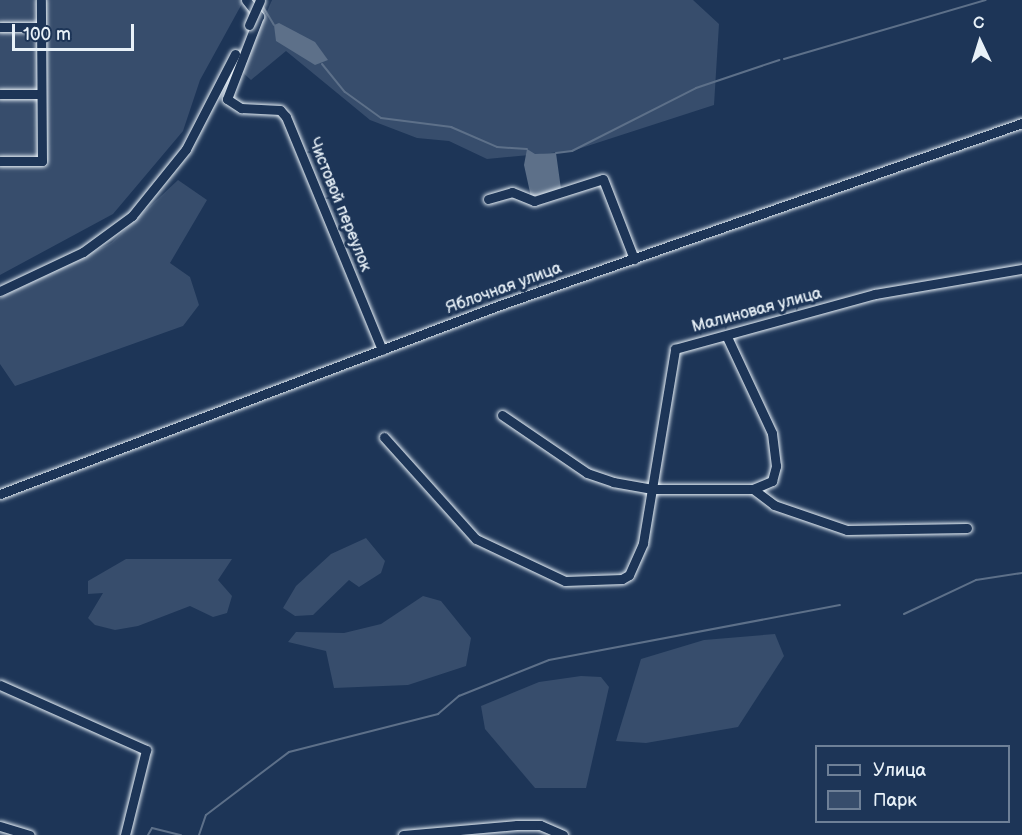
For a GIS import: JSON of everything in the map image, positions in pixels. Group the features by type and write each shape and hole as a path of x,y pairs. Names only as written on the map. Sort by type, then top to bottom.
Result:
{"street":[{"path":"0,161 42,161 40,0"},
{"name":"Чистовой переулок","path":"246,0 259,16 227,99 241,108 272,108 286,117 382,350"},
{"path":"0,291 101,242 156,190 198,129 260,0"},
{"path":"0,27 41,27"},
{"path":"0,94 40,94"},
{"name":"Яблочная улица","path":"0,494 382,350 1022,123"},
{"path":"488,199 512,192 534,201 603,178 634,259"},
{"name":"Малиновая улица","path":"652,489 675,349 727,337 875,294 1022,269"},
{"path":"502,415 587,473 652,489 753,489 772,482 776,466 772,433 727,337"},
{"path":"384,437 476,539 565,581 622,579 638,560 652,489"},
{"path":"753,489 774,505 847,530 967,528"},
{"path":"0,685 146,750 125,835"},
{"path":"403,835 540,825 559,835"},
{"path":"0,826 30,835"}],"green space":[{"path":"0,0 244,0 200,80 183,131 113,214 0,275"},
{"path":"272,0 693,0 719,24 714,105 572,151 487,159 449,141 417,138 370,120 286,51 251,80 241,71"},
{"path":"178,180 207,200 170,263 190,277 199,305 183,326 15,386 0,364 0,298 111,243"},
{"path":"366,538 385,561 381,573 359,587 349,580 313,615 295,616 283,608 296,586 331,554"},
{"path":"126,559 232,559 218,580 232,596 227,613 213,617 190,606 138,626 115,630 95,625 88,618 103,593 88,594 88,581"},
{"path":"423,596 441,601 471,638 466,666 408,685 334,688 326,651 288,642 296,632 344,633 381,624"},
{"path":"775,634 784,656 738,727 646,743 616,741 641,659 704,640"},
{"path":"581,676 601,677 609,687 586,788 535,788 485,729 481,706 539,682"}],"shaded area":[{"path":"279,23 315,42 328,60 315,65 276,41 274,25"},
{"path":"527,149 535,154 556,153 561,189 531,197 524,165"}],"waterway":[{"path":"784,59 986,0"},
{"path":"262,5 274,25"},
{"path":"556,153 572,151 696,88 779,60"},
{"path":"322,64 345,92 381,118 451,127 497,147 527,149"},
{"path":"904,614 976,580 1022,573"},
{"path":"199,835 206,815 289,752 438,714 459,696 549,660 840,605"},
{"path":"148,835 152,828 181,835"}]}
